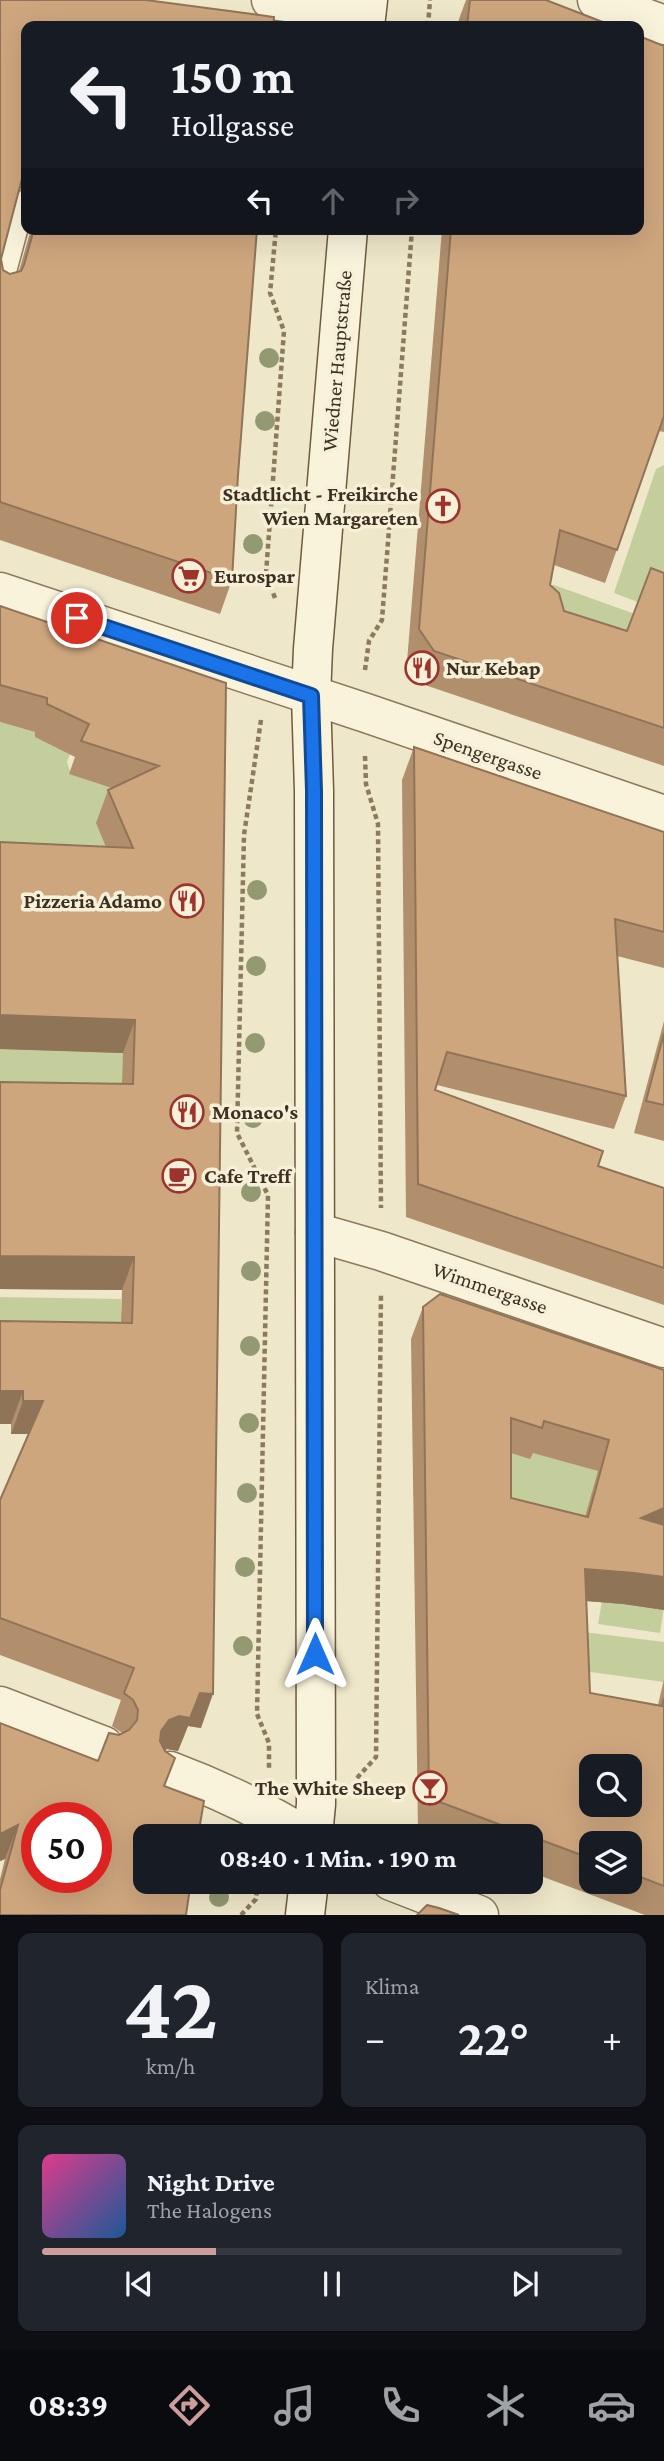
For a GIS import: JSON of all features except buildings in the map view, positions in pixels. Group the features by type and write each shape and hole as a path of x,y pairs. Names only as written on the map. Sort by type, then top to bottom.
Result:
{"street":[{"path":"271,0 367,13"},
{"path":"597,0 664,25"},
{"name":"Wiedner Hauptstraße","path":"314,1824 314,791 311,696 347,235"},
{"name":"Spengergasse","path":"0,592 664,815"},
{"name":"Wimmergasse","path":"315,1233 381,1251 664,1348"},
{"path":"0,1706 104,1746"},
{"path":"170,1771 217,1789 285,1824"},
{"path":"306,1915 308,1894"},
{"path":"425,1894 479,1915"}],"lane":[{"path":"0,296 21,218"}],"path":[{"path":"428,21 430,0"},
{"path":"275,235 270,293 284,331 266,574 277,605"},
{"path":"366,713 365,666 369,642 382,620 412,235"},
{"path":"266,681 244,835 237,1133 268,1195 257,1714 269,1743 268,1814"},
{"path":"241,1915 256,1899 257,1894"}],"green space":[{"path":"664,465 664,612 614,593 656,469"},
{"path":"510,583 554,585 635,614 628,632 508,600"},
{"path":"0,722 35,732 70,754 67,762 70,771 105,766 134,857 0,876"},
{"path":"123,1029 131,1095 0,1116 0,1049 92,1052"},
{"path":"0,1297 121,1299 127,1337 0,1354"},
{"path":"499,1435 618,1477 574,1559 513,1546"},
{"path":"602,1601 664,1607 660,1633 598,1624"},
{"path":"567,1630 664,1642 664,1682 576,1670"}],"place":[{"name":"Stadtlicht - Freikirche Wien Margareten","path":"443,506"},
{"name":"Eurospar","path":"189,576"},
{"name":"Nur Kebap","path":"422,668"},
{"name":"Pizzeria Adamo","path":"187,901"},
{"name":"Monaco's","path":"187,1112"},
{"name":"Cafe Treff","path":"179,1176"},
{"name":"The White Sheep","path":"430,1788"}],"route":[{"path":"77,618 311,696 314,751 315,1654"}]}
